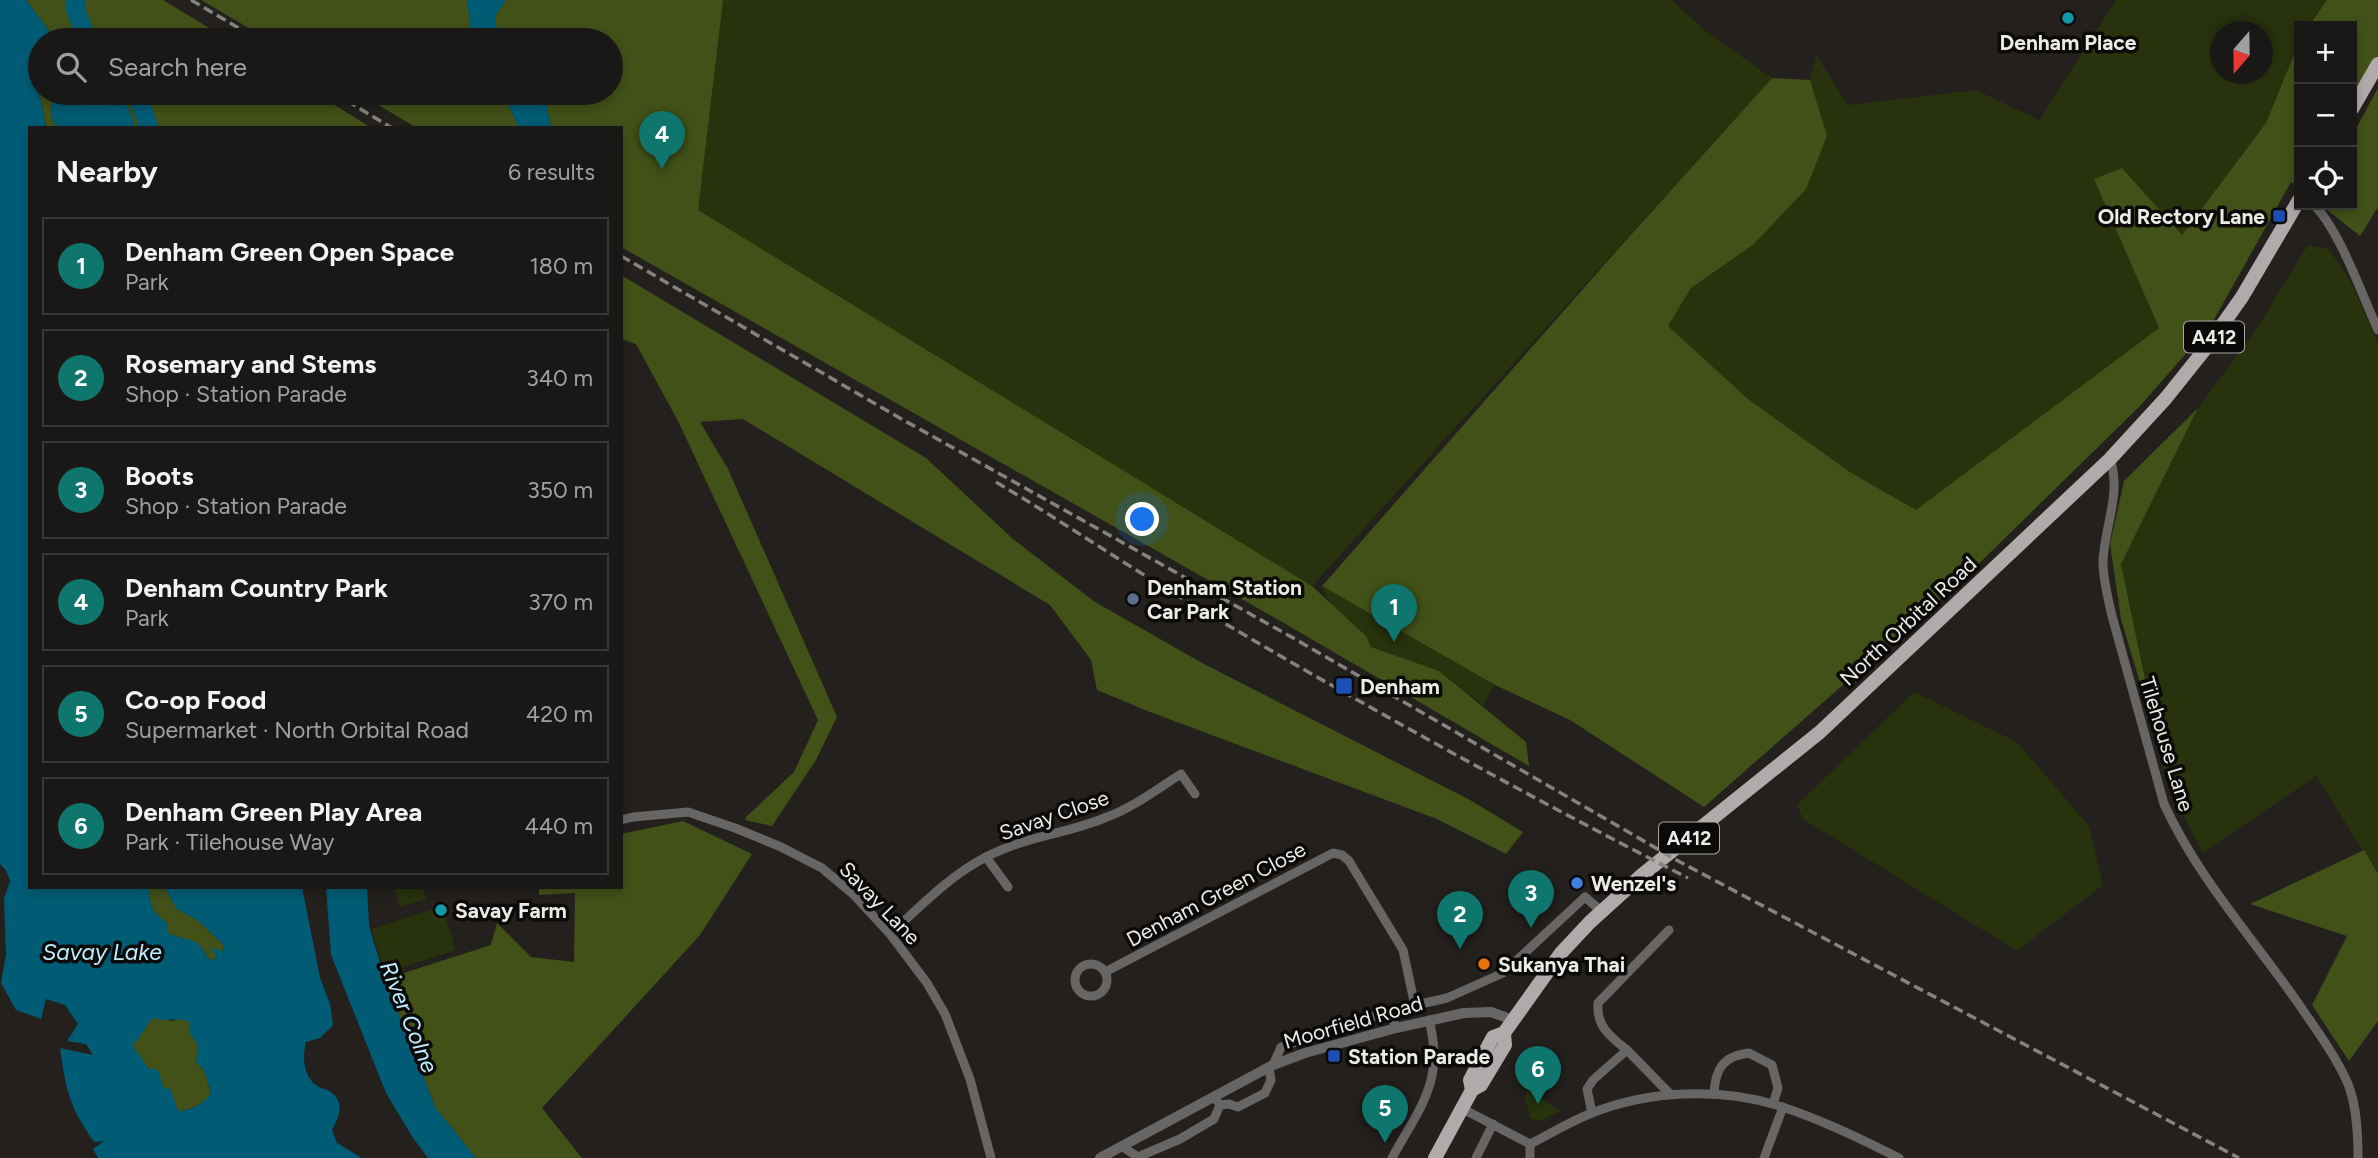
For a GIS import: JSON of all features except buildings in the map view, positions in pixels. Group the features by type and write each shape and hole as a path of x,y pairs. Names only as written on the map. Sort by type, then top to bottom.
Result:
{"main road":[{"path":"2357,100 2378,64"},
{"name":"North Orbital Road","path":"1435,1158 1472,1090 1470,1080 1493,1037 1504,1033 1561,953 1601,911 1642,875 1820,732 2110,459 2166,398 2206,348 2242,297 2294,209"}],"street":[{"path":"2318,210 2337,240 2378,330"},
{"name":"Tilehouse Lane","path":"2110,459 2115,484 2103,561 2106,585 2112,616 2164,804 2216,894 2279,976 2337,1063 2348,1085 2355,1110 2358,1158"},
{"name":"Savay Close","path":"890,934 955,876 985,857 1027,839 1109,817 1181,774 1195,794"},
{"name":"Savay Lane","path":"623,820 688,812 781,846 822,868 854,895 890,934 927,983 945,1014 970,1079 991,1158"},
{"name":"Denham Green Close","path":"1105,972 1333,853 1342,855 1349,861 1403,950 1415,1006"},
{"path":"985,857 1008,887"},
{"path":"1123,1147 1138,1157 1180,1139 1214,1119 1217,1102 1238,1107 1265,1093 1271,1080 1271,1066 1281,1047 1390,1011 1447,999 1503,973 1585,897 1601,911"},
{"path":"1669,930 1598,1003 1597,1014 1603,1029 1670,1094"},
{"path":"1390,1011 1396,1028"},
{"name":"Moorfield Road","path":"1100,1158 1217,1102 1271,1066 1305,1053 1429,1020 1478,1012 1496,1013 1513,1020"},
{"path":"1392,1158 1431,1086 1435,1059 1429,1020"},
{"path":"1591,1113 1587,1089 1593,1080 1627,1050"},
{"path":"1714,1094 1715,1077 1720,1067 1730,1058 1749,1053 1772,1065 1778,1106 1764,1158"},
{"path":"1530,1144 1591,1113 1670,1094 1714,1094 1778,1106 1861,1139 1899,1158"},
{"path":"1461,1108 1530,1144"},
{"path":"1476,1158 1493,1124"},
{"path":"1530,1144 1530,1158"}],"green space":[{"path":"26,0 163,0 209,28 47,28"},
{"path":"201,0 467,0 470,28 249,28"},
{"path":"218,0 1672,0 1703,29 1772,78 1312,586 698,211 623,130 623,126 428,126 393,105 623,105 623,28 265,28"},
{"path":"506,0 723,0 698,210 1312,586 1366,636 1371,647 1439,671 1526,742 1529,766 1277,619 623,248 623,126 551,126 547,105 623,105 623,28 496,28 495,16"},
{"path":"2116,0 2327,0 2312,21 2294,21 2294,54 2266,123 2182,235 2122,168 2094,179 2159,328 1916,510 1850,472 1748,399 1668,326 1691,288 1753,245 1826,136 1810,80 1816,55 1848,105 1976,90 2039,120"},
{"path":"2327,0 2378,0 2378,59 2357,97 2357,21 2312,21"},
{"path":"2294,54 2294,184 2291,182 2211,325 2140,406 1961,581 1704,807 1570,720 1495,685 1322,586 1772,78 1810,80 1827,136 1806,189 1753,245 1691,288 1668,326 1748,399 1850,472 1916,510 2159,328 2094,179 2122,168 2182,235 2266,123"},
{"path":"2378,88 2378,207 2360,236 2327,210 2357,210 2357,127"},
{"path":"42,105 52,105 51,114 55,126 46,126"},
{"path":"126,105 335,105 369,126 134,126"},
{"path":"378,105 508,105 518,126 414,126"},
{"path":"2308,245 2329,249 2351,282 2378,343 2378,874 2316,776 2203,853 2168,786 2121,564 2198,408 2255,331"},
{"path":"623,276 926,458 1013,539 1095,602 1204,664 1470,800 1523,832 1506,854 1437,819 1097,690 1091,660 1050,605 743,419 700,422 728,469 837,717 816,760 772,826 745,820 794,772 818,720 678,421 636,344 623,340"},
{"path":"2198,408 2121,564 2160,750 2121,619 2110,544 2124,481"},
{"path":"1322,586 1495,685 1483,705 1439,671 1371,647 1360,630 1330,603"},
{"path":"1914,692 2017,742 2089,826 2103,885 2017,951 1803,819 1797,805"},
{"path":"683,821 752,854 700,935 542,1108 582,1158 476,1158 435,1107 385,979 491,945 497,923 531,957 574,962 575,893 539,895 539,889 623,889 623,834"},
{"path":"2364,850 2378,874 2378,1021 2349,1061 2312,1005 2347,936 2250,904"},
{"path":"149,889 165,889 177,909 197,920 224,945 223,951 212,949 217,958 209,960 201,947 192,941 168,933 168,924 153,910"},
{"path":"395,889 423,889 426,899 400,907"},
{"path":"433,909 436,916 444,913 456,950 385,973 371,929"},
{"path":"153,1017 172,1021 181,1018 189,1022 189,1032 198,1044 196,1061 205,1072 211,1095 192,1108 178,1111 171,1091 163,1088 131,1045"},
{"path":"1528,1089 1560,1111 1541,1121 1530,1118 1525,1097"}],"water":[{"name":"Savay Lake","path":"0,0 26,0 47,28 28,28 28,105 42,105 46,126 28,126 28,889 149,889 153,909 168,924 168,933 196,942 209,960 217,958 211,948 223,951 224,945 197,920 177,909 165,889 302,889 320,978 330,1004 333,1025 320,1038 306,1042 305,1067 314,1083 338,1099 339,1115 332,1130 337,1143 362,1158 98,1158 93,1149 104,1141 94,1142 79,1118 70,1097 62,1063 60,1048 93,1055 86,1044 67,1041 78,1024 65,1005 46,999 41,1019 16,1010 1,983 6,954 4,899 10,881 6,870 0,864","holes":["153,1018 189,1022 189,1032 198,1045 196,1061 205,1072 211,1094 200,1104 178,1111 171,1090 163,1087 158,1070 148,1068 132,1045"]},
{"path":"467,0 506,0 495,16 496,28 470,28"},
{"path":"52,105 126,105 134,126 55,126 51,114"},
{"path":"508,105 547,105 551,126 518,126"},
{"path":"326,889 367,889 369,926 385,979 435,1107 476,1158 428,1158 413,1138 386,1093 331,955"}],"waterway":[{"path":"76,0 75,8 82,28"},
{"path":"141,105 148,126"}],"railway":[{"path":"191,0 239,28"},
{"path":"354,105 389,126"},
{"path":"623,257 898,417 1295,639 1680,862 2239,1158"},
{"path":"996,482 1161,586 1309,673 1498,778 1688,878"}],"place":[{"name":"Denham Place","path":"2068,18"},
{"name":"Denham Country Park","path":"662,169"},
{"name":"Old Rectory Lane","path":"2279,216"},
{"name":"Denham Station Car Park","path":"1133,599"},
{"name":"Denham Green Open Space","path":"1394,642"},
{"name":"Denham","path":"1344,686"},
{"name":"Wenzel's","path":"1577,883"},
{"name":"Savay Farm","path":"441,910"},
{"name":"Boots","path":"1531,928"},
{"name":"Rosemary and Stems","path":"1460,949"},
{"name":"Sukanya Thai","path":"1484,964"},
{"name":"Station Parade","path":"1334,1056"},
{"name":"Denham Green Play Area","path":"1538,1104"},
{"name":"Co-op Food","path":"1385,1143"}],"water label":[{"name":"River Colne","path":"409,1017"}]}
